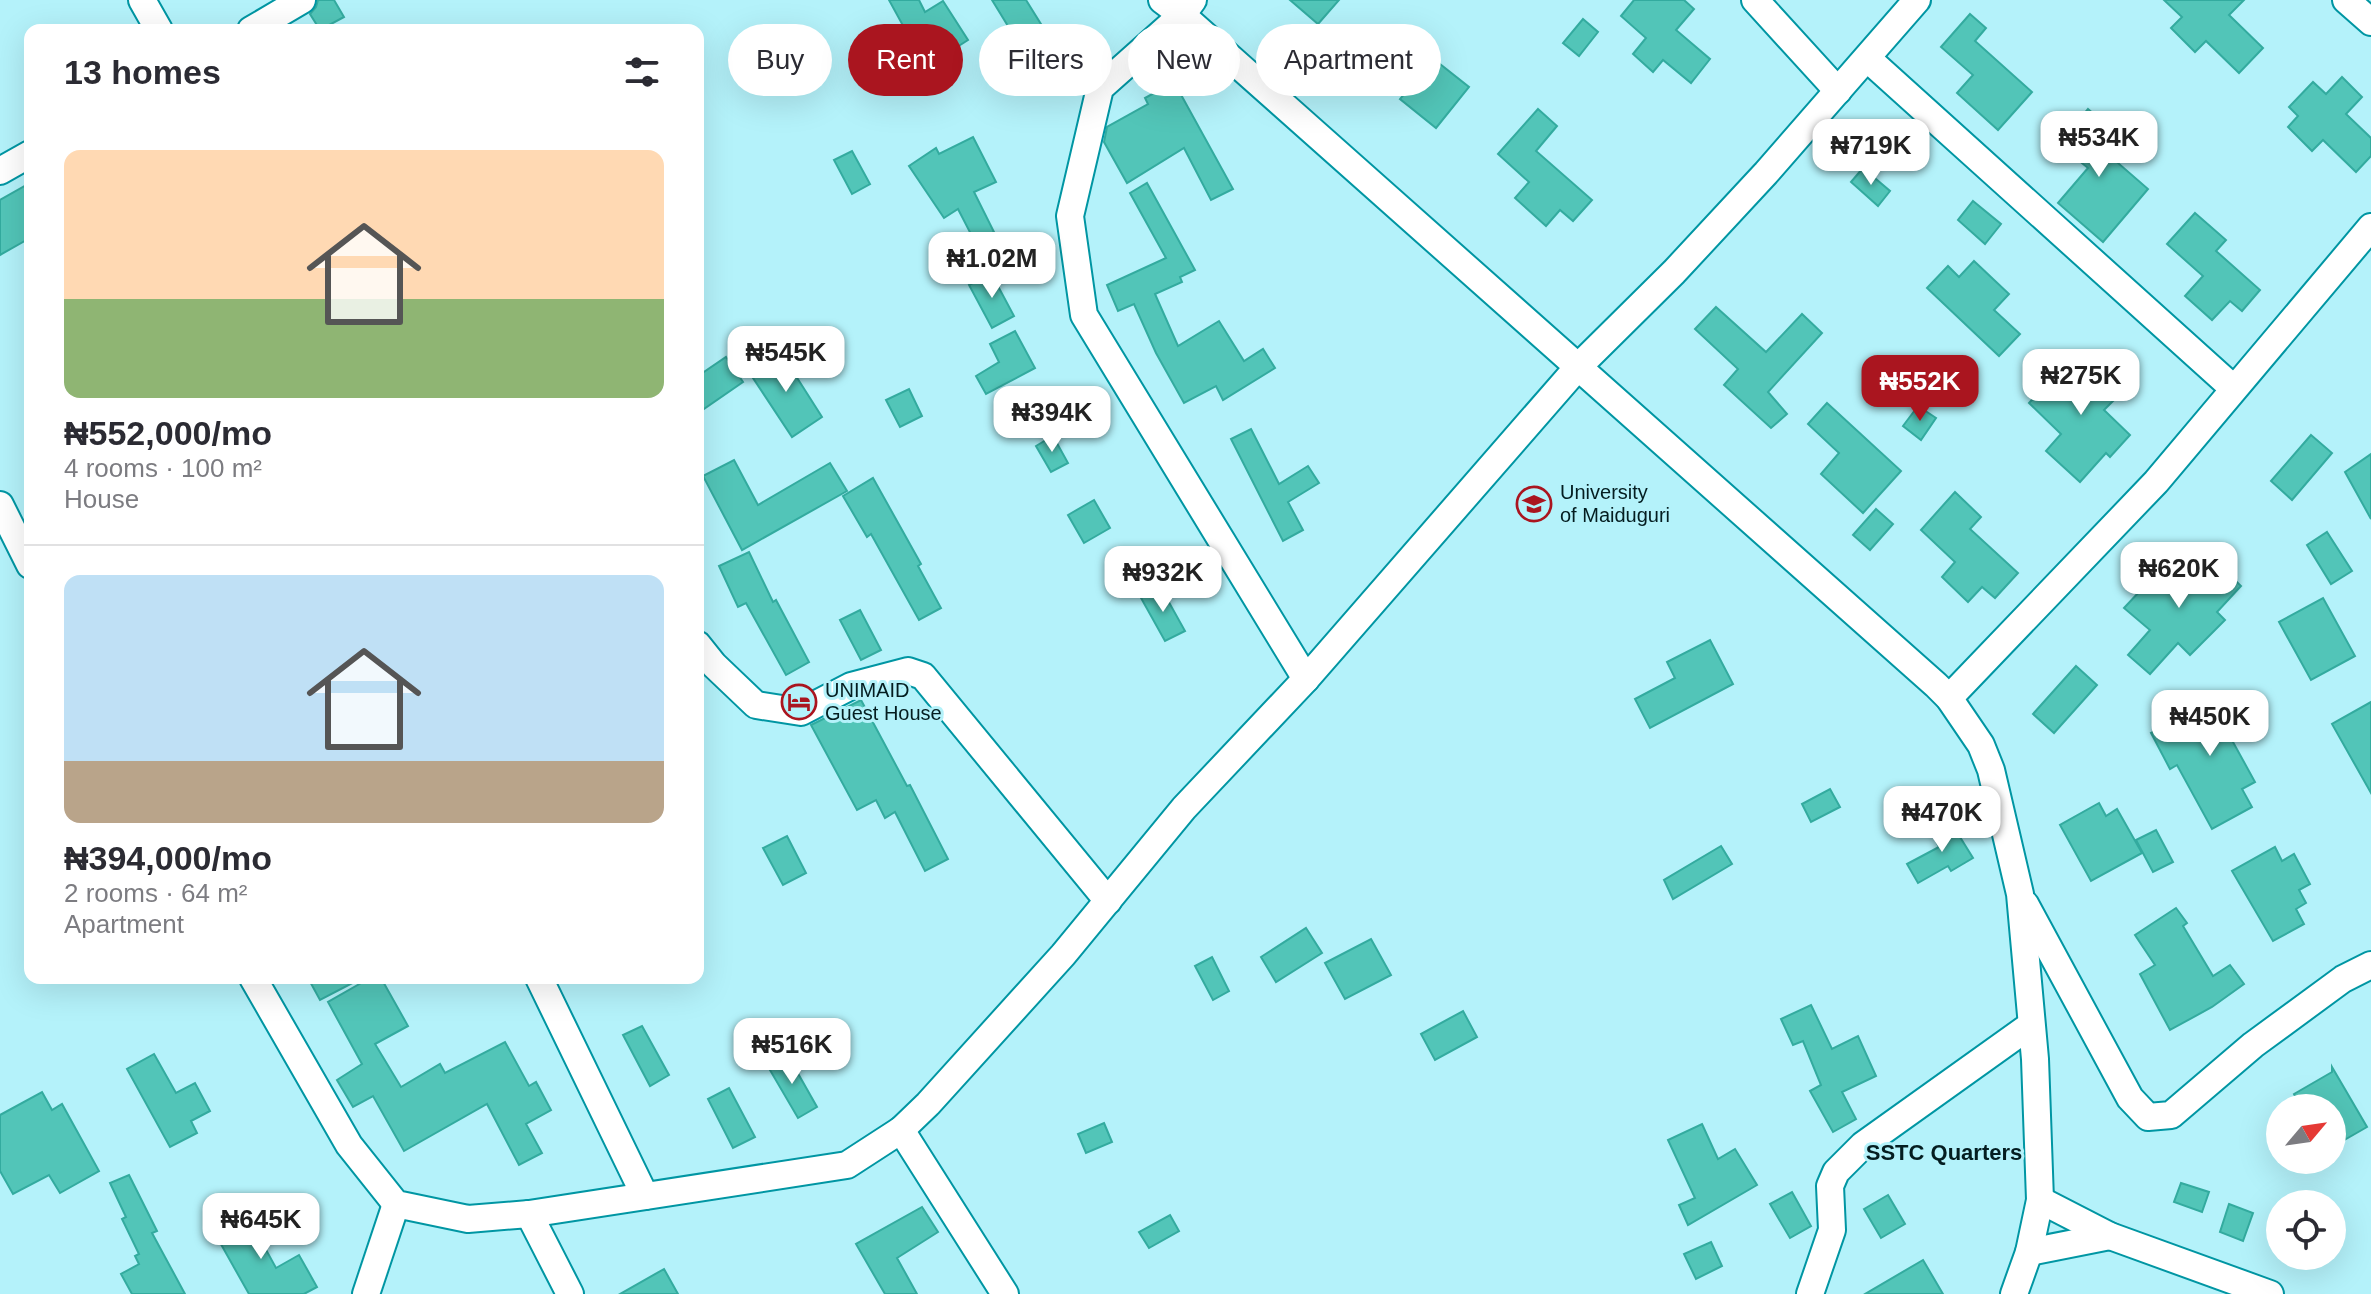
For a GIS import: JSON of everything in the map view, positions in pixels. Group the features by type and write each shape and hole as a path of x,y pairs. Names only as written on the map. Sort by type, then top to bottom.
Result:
{"street":[{"path":"142,0 156,24"},
{"path":"261,24 302,0"},
{"path":"1755,0 1838,91"},
{"path":"256,984 349,1145 396,1204 468,1219 529,1214 847,1165 901,1130 928,1104 1063,955 1184,808 1306,679 1578,367 1674,272 1766,173 1917,0"},
{"path":"2346,0 2371,22"},
{"path":"1306,679 1084,315 1070,216 1100,88 1179,5 1949,698 1981,745 1991,770 2020,894 2035,1059 2040,1200 2029,1252 2014,1294"},
{"path":"1868,59 2233,388"},
{"path":"0,171 24,157"},
{"path":"1949,698 2156,482 2371,227"},
{"path":"0,505 24,553"},
{"path":"704,652 756,705 801,712 851,686 908,671 923,676 1108,901"},
{"path":"2020,894 2130,1098 2148,1117 2171,1115 2266,1036 2343,979 2371,965"},
{"path":"542,984 645,1196"},
{"path":"1810,1294 1832,1230 1830,1186 1836,1172 1863,1145 2031,1025"},
{"path":"901,1130 1005,1294"},
{"path":"2040,1200 2110,1236 2270,1294"},
{"path":"366,1294 396,1204"},
{"path":"529,1214 570,1294"},
{"path":"2029,1252 2110,1236"}],"building":[{"path":"318,0 334,0 344,17 331,24 316,24 310,14"},
{"path":"889,0 919,0 925,12 943,1 958,24 902,24"},
{"path":"992,0 1026,0 1041,24 1007,24"},
{"path":"1290,0 1339,0 1318,24"},
{"path":"1634,0 1684,0 1694,9 1676,30 1710,59 1691,83 1663,60 1653,72 1633,54 1646,38 1621,16"},
{"path":"2164,0 2244,0 2229,15 2263,48 2239,73 2206,41 2195,52 2171,28 2182,17"},
{"path":"1970,14 1986,28 1975,41 2032,92 1998,130 1957,93 1973,75 1941,47"},
{"path":"1583,19 1598,32 1579,56 1563,43"},
{"path":"1441,65 1469,87 1436,128 1400,99 1403,96 1441,96"},
{"path":"2342,77 2362,97 2346,114 2371,138 2371,156 2356,172 2323,140 2312,151 2288,127 2298,116 2289,107 2313,82 2326,94"},
{"path":"1182,96 1233,189 1211,200 1184,148 1127,183 1104,142 1107,127 1148,104 1145,98"},
{"path":"1538,109 1557,126 1536,151 1592,200 1573,221 1560,210 1546,226 1515,198 1529,182 1498,154"},
{"path":"2088,109 2117,134 2103,150 2148,189 2103,242 2058,203 2088,168 2059,144"},
{"path":"973,137 996,182 974,192 994,232 975,242 958,209 944,218 909,166 936,148 939,154"},
{"path":"852,151 870,184 852,194 834,160"},
{"path":"1863,168 1890,191 1878,206 1851,182"},
{"path":"1147,183 1195,270 1180,277 1182,282 1155,294 1178,346 1219,321 1244,361 1263,349 1275,368 1223,400 1216,386 1184,403 1156,353 1134,304 1118,311 1107,285 1166,258 1130,193"},
{"path":"24,186 24,241 0,255 0,200"},
{"path":"1973,201 2001,224 1985,244 1958,220"},
{"path":"2195,213 2226,240 2216,251 2260,290 2242,311 2230,301 2212,320 2185,296 2203,276 2167,244"},
{"path":"1974,261 2009,294 1994,310 2020,334 1999,356 1927,288 1948,266 1959,277"},
{"path":"991,273 1014,316 992,328 969,285"},
{"path":"1716,307 1766,352 1802,314 1822,333 1768,392 1787,414 1771,428 1724,385 1738,369 1695,329"},
{"path":"1015,331 1035,368 986,394 976,376 999,362 990,344"},
{"path":"780,351 822,417 792,437 749,372"},
{"path":"726,357 743,382 704,409 704,372"},
{"path":"2071,359 2083,370 2092,360 2124,390 2104,410 2130,435 2110,457 2106,453 2080,482 2046,451 2061,434 2029,403"},
{"path":"909,389 922,416 900,427 886,400"},
{"path":"1827,403 1901,471 1863,513 1821,474 1839,453 1808,424"},
{"path":"1918,406 1936,418 1921,440 1903,426"},
{"path":"1251,429 1279,484 1308,466 1319,483 1288,502 1303,530 1283,541 1231,439"},
{"path":"2311,435 2332,453 2292,500 2271,481"},
{"path":"1053,436 1068,463 1051,472 1036,446"},
{"path":"2371,454 2371,519 2345,472"},
{"path":"734,460 758,505 830,463 847,491 742,550 704,475"},
{"path":"873,478 921,564 918,566 941,608 919,620 871,534 867,537 843,496"},
{"path":"1955,492 1981,517 1970,529 2018,573 1995,598 1982,587 1968,602 1942,577 1955,562 1921,530"},
{"path":"1094,500 1110,528 1084,543 1068,515"},
{"path":"1876,509 1893,524 1870,550 1853,535"},
{"path":"2327,532 2352,571 2331,584 2307,545"},
{"path":"749,552 773,602 776,600 809,662 786,675 746,603 738,607 719,566"},
{"path":"2173,556 2197,578 2214,560 2241,586 2217,612 2225,620 2190,655 2178,643 2150,674 2128,655 2150,630 2124,608"},
{"path":"1161,588 1185,631 1165,641 1141,598"},
{"path":"2323,598 2355,656 2311,680 2279,622"},
{"path":"860,610 881,650 861,660 840,620"},
{"path":"1710,640 1733,684 1650,728 1635,699 1675,678 1667,662"},
{"path":"2076,666 2097,685 2054,733 2033,714"},
{"path":"2232,692 2249,723 2228,733 2255,782 2242,789 2252,807 2212,829 2177,765 2170,769 2151,733"},
{"path":"861,700 948,859 925,871 895,812 885,818 876,800 857,810 811,725"},
{"path":"2371,702 2371,793 2332,724"},
{"path":"1830,789 1840,807 1811,822 1802,804"},
{"path":"2099,803 2106,816 2117,809 2142,853 2091,881 2060,825"},
{"path":"1950,821 1973,858 1951,871 1948,866 1918,883 1907,864 1939,847 1931,831"},
{"path":"2156,830 2173,862 2153,872 2136,840"},
{"path":"787,836 806,873 783,885 763,848"},
{"path":"1721,846 1732,864 1673,899 1664,880"},
{"path":"2275,847 2282,861 2294,854 2310,884 2299,890 2306,903 2296,909 2304,924 2273,941 2232,871"},
{"path":"2176,908 2187,923 2183,926 2213,976 2230,965 2244,984 2212,1007 2170,1030 2140,974 2155,965 2135,935"},
{"path":"1306,928 1322,953 1276,982 1261,957"},
{"path":"1371,939 1391,975 1345,999 1325,963"},
{"path":"1212,957 1229,991 1213,1000 1195,966"},
{"path":"311,984 351,984 320,1000"},
{"path":"360,984 384,984 408,1026 375,1044 401,1087 440,1064 445,1073 505,1042 529,1086 536,1082 551,1110 526,1124 542,1153 519,1165 487,1104 404,1151 373,1096 353,1107 337,1080 362,1064 328,1002"},
{"path":"1811,1005 1832,1049 1858,1036 1876,1076 1842,1092 1856,1119 1833,1132 1810,1091 1821,1085 1803,1041 1793,1045 1781,1019"},
{"path":"1463,1011 1477,1037 1435,1060 1421,1034"},
{"path":"642,1026 669,1075 650,1086 623,1035"},
{"path":"154,1054 176,1093 195,1083 210,1111 191,1121 197,1133 170,1147 127,1069"},
{"path":"787,1054 817,1107 798,1118 767,1065"},
{"path":"2332,1067 2367,1127 2346,1139 2346,1094 2294,1094 2332,1072"},
{"path":"729,1088 755,1137 733,1148 708,1099"},
{"path":"42,1092 52,1110 62,1104 99,1171 60,1193 49,1175 13,1194 0,1171 0,1115"},
{"path":"1104,1123 1112,1142 1086,1153 1078,1134"},
{"path":"1702,1124 1718,1159 1735,1149 1757,1185 1688,1225 1679,1205 1695,1198 1668,1140"},
{"path":"129,1175 157,1231 152,1233 185,1294 132,1294 121,1274 139,1264 135,1256 139,1254 122,1219 126,1217 110,1183"},
{"path":"2181,1183 2209,1192 2202,1212 2174,1202"},
{"path":"1792,1192 1811,1226 1790,1238 1770,1204"},
{"path":"1888,1195 1905,1224 1881,1238 1864,1209"},
{"path":"241,1204 276,1268 299,1255 317,1287 304,1294 249,1294 218,1239 232,1232 222,1215"},
{"path":"2229,1204 2253,1213 2243,1241 2220,1232"},
{"path":"922,1207 938,1232 897,1258 917,1294 885,1294 856,1244"},
{"path":"1170,1215 1179,1231 1149,1248 1139,1232"},
{"path":"1711,1242 1722,1266 1696,1279 1684,1254"},
{"path":"1923,1260 1943,1294 1865,1294"},
{"path":"664,1269 678,1294 620,1294"}],"place":[{"name":"University of Maiduguri","path":"1534,504"},
{"name":"UNIMAID Guest House","path":"799,702"}],"district":[{"name":"SSTC Quarters","path":"1944,1152"}]}
